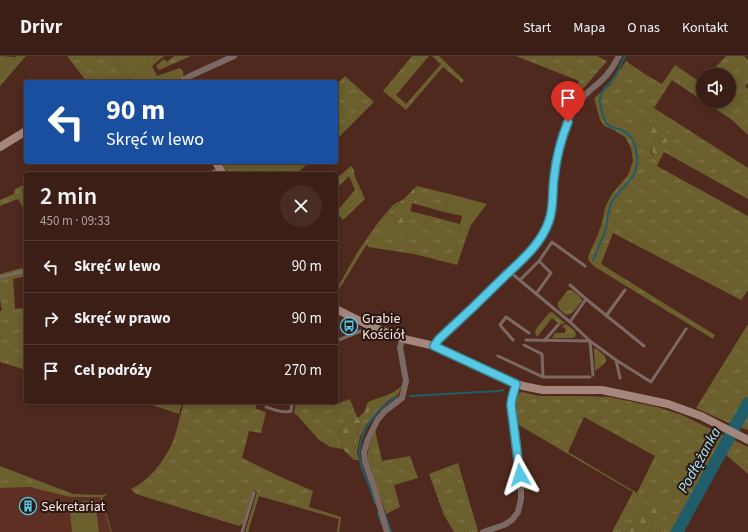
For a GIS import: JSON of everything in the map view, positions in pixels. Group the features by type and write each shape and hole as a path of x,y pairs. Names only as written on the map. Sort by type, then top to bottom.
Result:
{"street":[{"path":"183,80 234,56"},
{"path":"434,346 439,339 529,254 536,245 548,222 552,209 557,160 570,116 586,94 609,72 619,56"},
{"path":"0,147 24,131"},
{"path":"338,310 366,325 402,338 434,346 516,384 543,390 602,390 668,404 689,411 745,439"},
{"path":"387,532 365,462 364,452 368,439 378,419 385,411 402,398 406,384 400,346 402,338"},
{"path":"483,532 504,525 512,520 518,512 521,487 518,450 511,405 516,384"}],"lane":[{"path":"520,280 539,261 552,242 586,266"},
{"path":"536,294 551,273 539,261"},
{"path":"0,277 24,271"},
{"path":"510,272 570,322 590,341 616,360 651,382 686,330"},
{"path":"570,285 644,346"},
{"path":"606,316 625,290"},
{"path":"570,322 586,299"},
{"path":"513,340 500,325 506,317 528,333"},
{"path":"338,341 361,331 366,325"},
{"path":"544,341 558,325"},
{"path":"526,340 590,341"},
{"path":"498,356 543,377 592,376 590,341"},
{"path":"524,345 542,354 543,377"},
{"path":"616,360 620,378"},
{"path":"266,407 289,412 291,411 292,404"},
{"path":"242,532 254,493"}],"shaded area":[{"path":"30,487 70,497 100,497 111,532 0,532 0,488"}],"green space":[{"path":"0,56 16,57 0,76"},
{"path":"16,56 26,56 0,86 0,76"},
{"path":"67,56 111,56 129,79 158,56 164,56 152,66 157,76 180,68 183,72 183,77 177,80 85,80"},
{"path":"111,56 158,56 129,79"},
{"path":"174,56 191,56 159,70 156,66 164,59 167,62"},
{"path":"412,56 429,56 396,95 406,104 441,64 432,56 439,56 464,80 462,83 443,67 406,110 383,91"},
{"path":"516,56 597,56 607,61 582,90 577,86 579,81"},
{"path":"726,56 744,56 748,60 748,83 745,86 748,89 748,135 732,120 714,108 736,108 736,68 715,68"},
{"path":"626,61 662,84 675,65 696,79 696,96 672,80 654,108 748,168 748,199 664,152 657,166 748,216 748,290 741,300 613,233 601,264 715,335 713,339 595,267 589,261 588,257 602,223 605,208 611,195 628,175 633,161 631,148 625,137 604,126 600,120 594,98 610,85","holes":["641,124 647,128 664,152 654,157 651,153 652,142 649,136 642,136"]},
{"path":"345,76 374,102 338,138 338,83"},
{"path":"653,121 660,122 669,139 664,152 654,158 651,140 649,137 642,136 634,125 641,124 647,128"},
{"path":"222,164 308,164 298,172 228,172"},
{"path":"351,166 365,199 343,220 338,214 338,210 355,190 349,176 338,187 338,177"},
{"path":"24,185 24,210 18,199 0,206 0,200 14,194 15,189"},
{"path":"417,186 450,194 444,212 412,203"},
{"path":"417,186 404,233 388,227 385,217"},
{"path":"450,194 487,204 471,225 469,230 459,228 462,216 444,212"},
{"path":"403,199 385,217 408,214 410,211 460,224 459,228 469,230 457,265 414,254 368,247 367,244 338,291 338,284 339,285 357,253 377,224 393,205"},
{"path":"24,268 24,276 13,279 15,309 24,308 24,369 0,362 0,311 2,310 0,300 0,274"},
{"path":"570,290 577,294 582,300 573,312 567,315 559,309 558,303 567,291"},
{"path":"552,312 565,323 560,325 552,318 537,337 535,333 536,329 549,313"},
{"path":"566,324 575,331 575,337 552,338 555,333 565,333 566,330 562,326"},
{"path":"748,324 748,430 733,425 696,408"},
{"path":"595,348 605,356 606,361 595,371 594,349"},
{"path":"402,385 398,395 387,401 367,424 360,437 357,453 359,460 354,460 359,424 370,409 368,402 395,391"},
{"path":"522,392 539,396 609,397 657,407 682,415 748,447 748,474 725,454 681,532 648,532 658,516 648,495 629,532 612,532 633,492 517,424 514,402 517,394","holes":["584,417 655,456 637,493 568,452"]},
{"path":"350,399 354,410 343,424 339,433 343,449 330,447 318,439 294,413 296,404 330,404 332,406"},
{"path":"368,402 371,409 359,424 354,460 343,449 339,433 343,424 354,410 358,418 364,412"},
{"path":"149,404 182,404 179,414"},
{"path":"183,404 256,404 256,409 266,412 261,433 249,431 242,458 313,491 309,507 341,517 339,532 337,532 339,519 259,496 248,532 245,532 257,492 254,490 243,524 239,526 136,494 131,489 151,475 156,469 170,448"},
{"path":"375,430 382,461 410,456 418,478 394,485 400,507 386,514 367,459 369,446"},
{"path":"458,463 478,531 476,532 454,532 444,515 429,474"},
{"path":"0,466 73,494 108,494 103,497 102,500 112,532 100,497 70,497 30,487 0,488"},
{"path":"648,495 680,515 673,523 658,516 648,532 629,532"},
{"path":"95,500 99,532 72,532 69,503"}],"waterway":[{"path":"593,260 605,232 611,204 617,194 630,181 636,171 637,156 633,140 625,132 609,126 602,111 600,97 604,89 616,75 625,56"},
{"path":"410,396 503,390"},
{"path":"375,503 362,468 360,447 362,437 372,418 396,397"},
{"name":"Podłężanka","path":"677,532 748,403"},
{"path":"378,513 382,525"},
{"path":"385,514 391,532"}],"place":[{"name":"Grabie Kościół","path":"349,326"},
{"name":"Sekretariat","path":"28,506"}],"route":[{"path":"520,475 518,450 511,405 516,384 434,346 439,339 529,254 541,238 551,213 557,160 568,122"}]}
